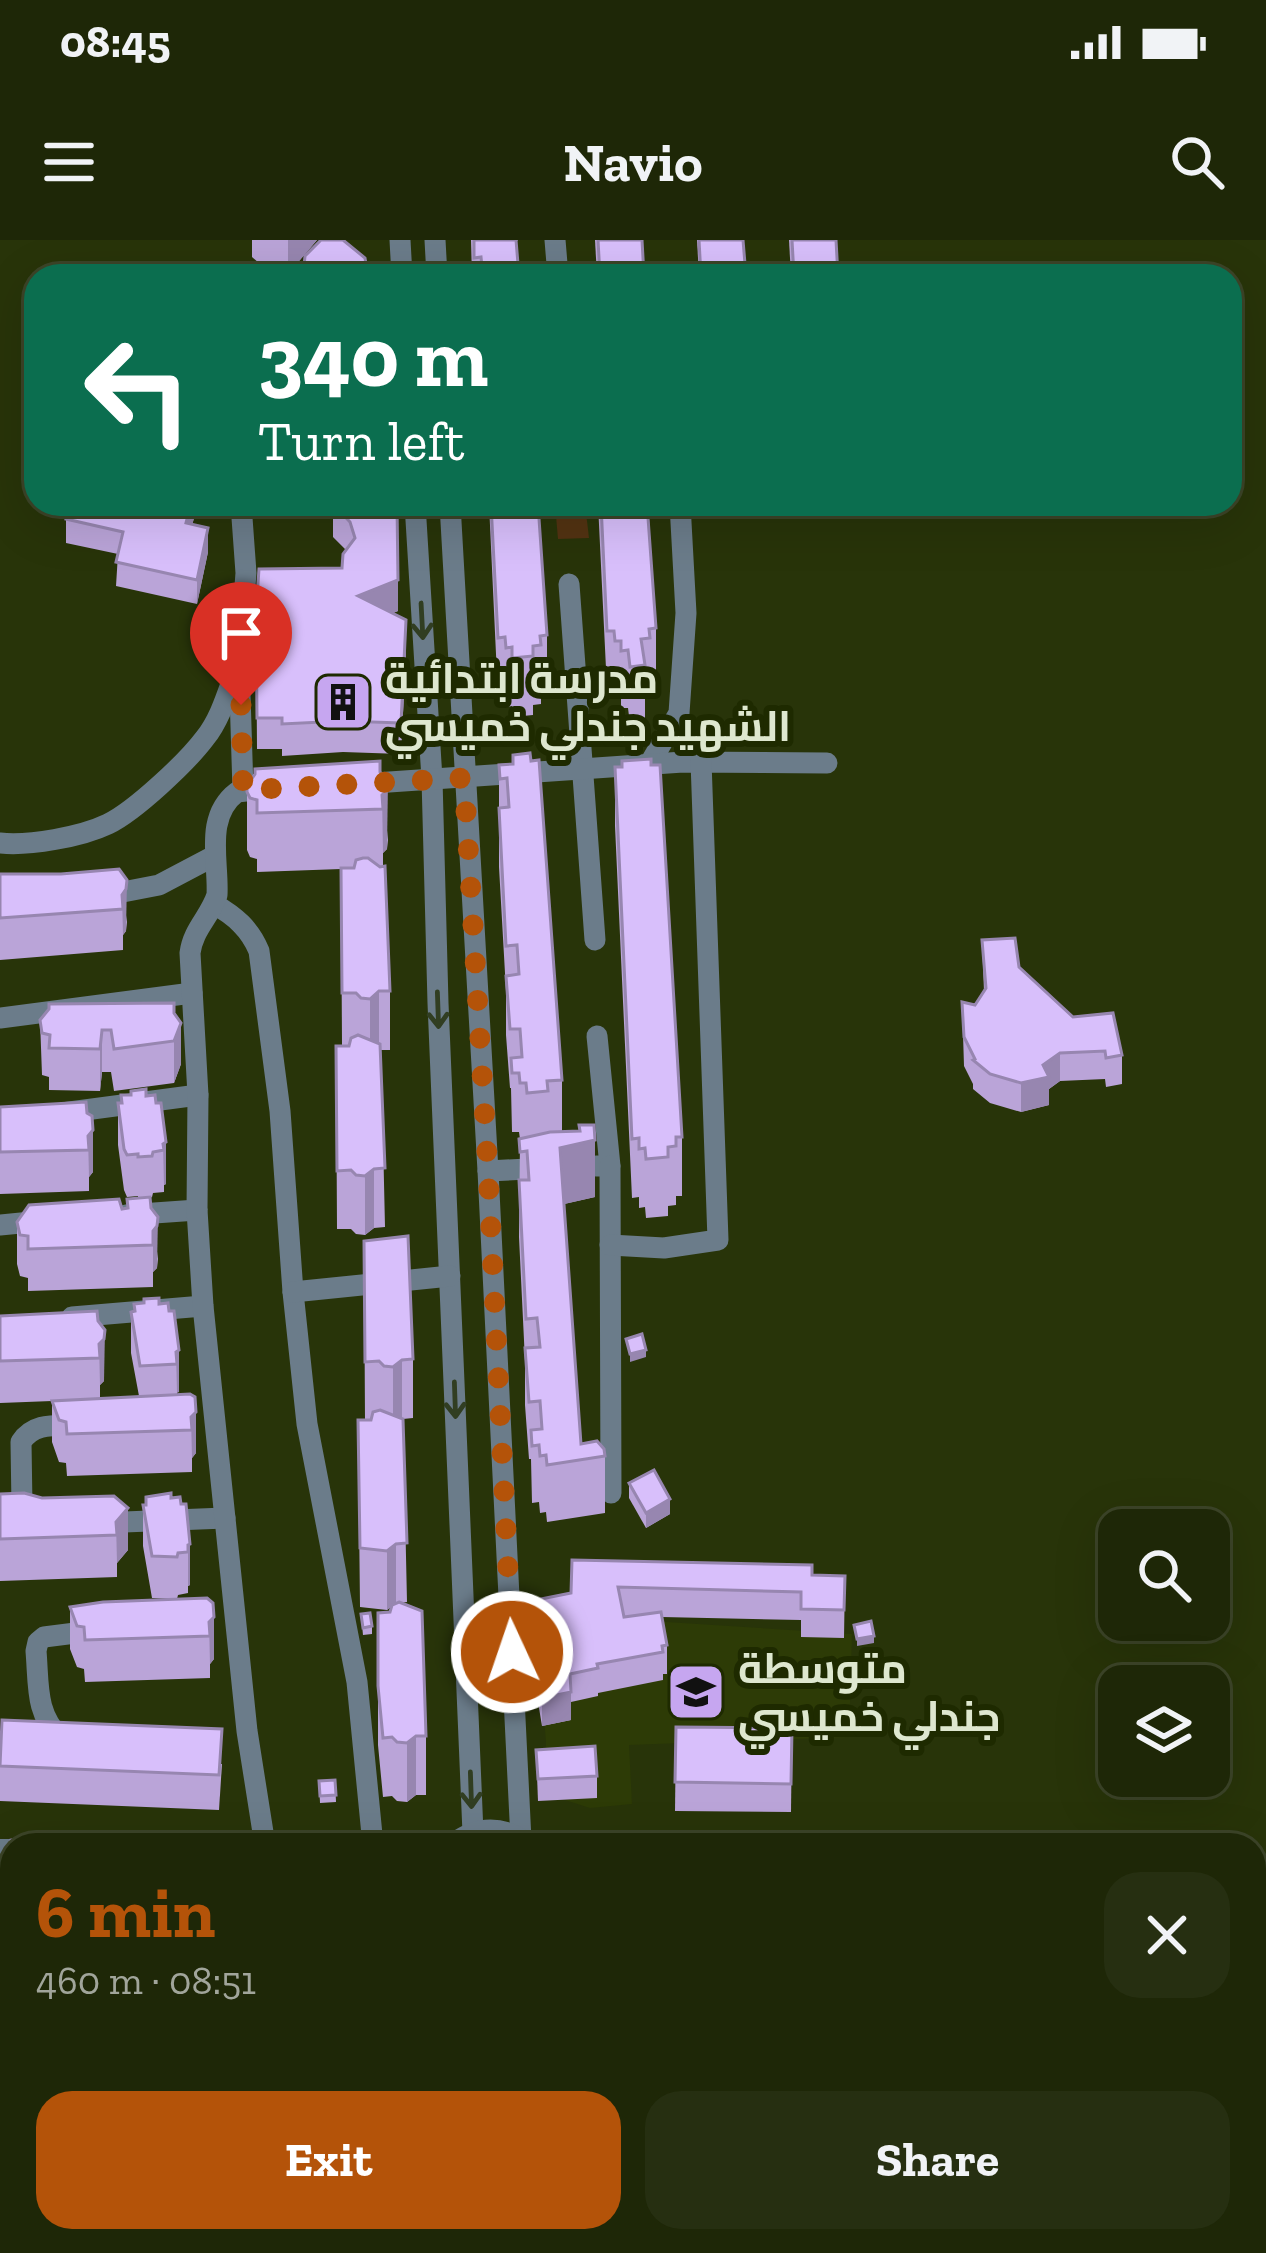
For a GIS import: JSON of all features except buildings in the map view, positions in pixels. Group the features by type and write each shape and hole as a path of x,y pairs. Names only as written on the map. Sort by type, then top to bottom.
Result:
{"street":[{"path":"242,516 246,573 239,662 243,790"},
{"path":"417,516 432,779 450,1276 464,1833"},
{"path":"451,516 524,1833"},
{"path":"650,765 679,713 686,613 681,516"},
{"path":"569,584 595,940"},
{"path":"0,843 18,845 88,831 133,808 207,737 239,662"},
{"path":"338,785 701,761 827,763"},
{"path":"610,1245 664,1248 718,1240 701,761"},
{"path":"262,1833 237,1732 225,1624 225,1518 205,1419 191,943 214,904 218,887 214,838 224,806 243,790 290,788"},
{"path":"77,898 159,885 214,856"},
{"path":"214,904 244,926 259,951 280,1111 308,1424 357,1682 372,1833"},
{"path":"0,1018 192,993"},
{"path":"598,1036 610,1166 611,1493"},
{"path":"49,1115 198,1095"},
{"path":"488,1171 610,1166"},
{"path":"102,1217 197,1210"},
{"path":"0,1225 55,1220"},
{"path":"293,1292 450,1276"},
{"path":"52,1319 203,1306"},
{"path":"41,1525 24,1516 23,1437 40,1427 106,1424"},
{"path":"87,1523 225,1518"},
{"path":"98,1739 61,1739 45,1722 38,1642 44,1637 124,1628"}],"shaded area":[{"path":"556,516 586,516 589,538 558,539"},
{"name":"متوسطة جندلي خميسي","path":"573,1616 852,1634 849,1737 629,1745 632,1804 590,1808 546,1794 538,1647"}],"place":[{"name":"مدرسة ابتدائية الشهيد جندلي خميسي","path":"343,702"},
{"name":"متوسطة جندلي خميسي","path":"696,1692"}],"route":[{"path":"241,705 243,790 464,778 512,1652"}]}
